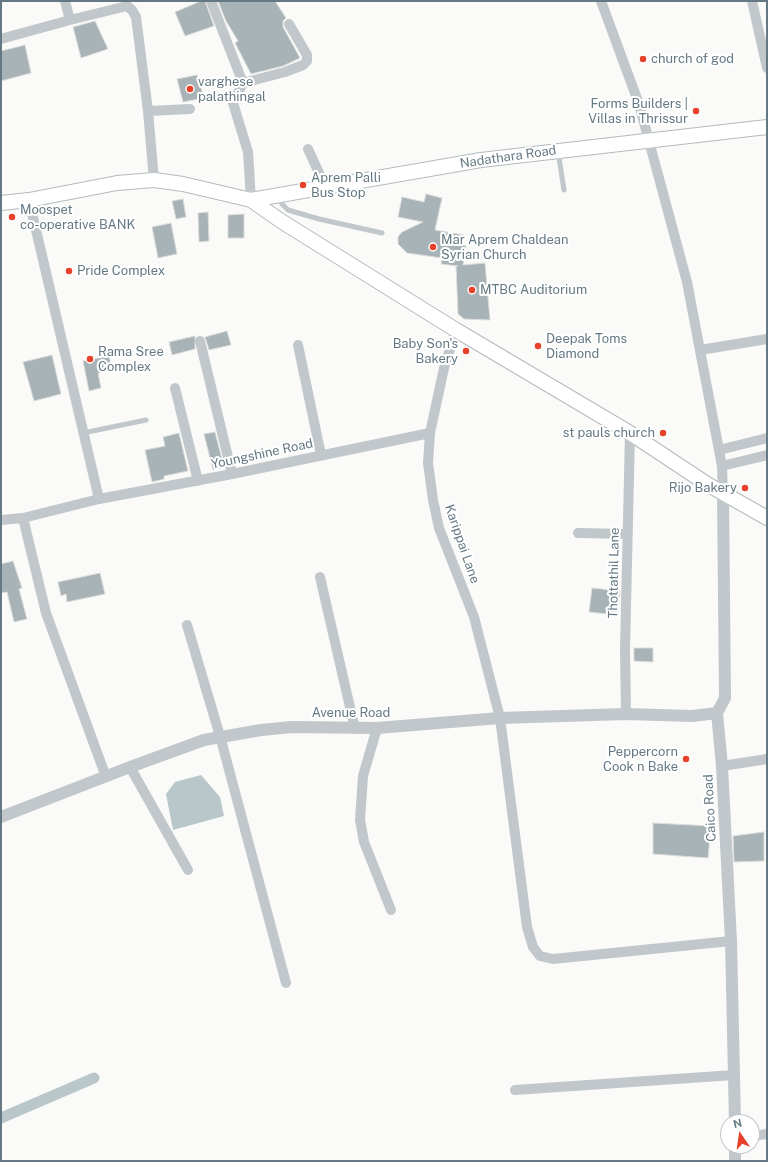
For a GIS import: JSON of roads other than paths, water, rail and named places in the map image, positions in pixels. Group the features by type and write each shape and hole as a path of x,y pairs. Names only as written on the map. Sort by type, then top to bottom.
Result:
{"main road":[{"name":"Nadathara Road","path":"251,200 481,160 767,127"},
{"path":"1,203 29,200 117,183 154,180 183,184 251,200 281,221 456,330 630,433 723,494 767,518"}],"street":[{"path":"65,1 70,20"},
{"path":"211,1 243,83 233,103 248,152 251,200"},
{"path":"601,1 639,104 650,140 687,282 722,466 723,494"},
{"path":"752,1 767,68"},
{"path":"1,39 127,4 136,17 148,111 154,180"},
{"path":"243,83 285,72 303,65 307,61 307,55 289,24"},
{"path":"148,111 190,109"},
{"path":"308,149 325,186"},
{"path":"29,200 99,499"},
{"name":"Karippai Lane","path":"456,330 444,368 430,432 428,463 433,500 440,528 474,617 500,718 527,927 533,947 540,956 553,959 731,941"},
{"path":"700,350 767,339"},
{"path":"200,341 232,474"},
{"path":"298,345 321,455"},
{"path":"175,388 198,481"},
{"name":"Youngshine Road","path":"1,520 23,518 99,499 198,481 430,432"},
{"name":"Thottathil Lane","path":"626,714 625,650 630,433"},
{"path":"719,450 767,438"},
{"path":"722,466 767,455"},
{"name":"Caico Road","path":"723,494 725,698 717,713 722,766 731,941 735,1114"},
{"path":"23,518 48,620 106,777"},
{"path":"578,532 628,534"},
{"path":"320,577 355,729"},
{"path":"187,625 220,736 286,983"},
{"name":"Avenue Road","path":"1,817 130,767 220,736 292,727 355,729 500,718 626,714 692,716 717,713"},
{"path":"377,728 363,776 360,820 364,842 390,910"},
{"path":"722,766 767,759"},
{"path":"130,767 188,870"},
{"path":"515,1090 734,1075"}],"lane":[{"path":"558,150 564,190"},
{"path":"279,195 282,204 288,210 319,220 382,233"},
{"path":"83,433 146,420"}],"waterway":[{"path":"1,1118 94,1078"}],"place":[{"name":"church of god","path":"643,59"},
{"name":"varghese palathingal","path":"190,89"},
{"name":"Forms Builders | Villas in Thrissur","path":"696,111"},
{"name":"Aprem Palli Bus Stop","path":"303,185"},
{"name":"Moospet co-operative BANK","path":"12,217"},
{"name":"Mar Aprem Chaldean Syrian Church","path":"433,247"},
{"name":"Pride Complex","path":"69,271"},
{"name":"MTBC Auditorium","path":"472,290"},
{"name":"Deepak Toms Diamond","path":"538,346"},
{"name":"Baby Son's Bakery","path":"466,351"},
{"name":"Rama Sree Complex","path":"90,359"},
{"name":"st pauls church","path":"663,433"},
{"name":"Rijo Bakery","path":"745,488"},
{"name":"Peppercorn Cook n Bake","path":"686,759"}]}
